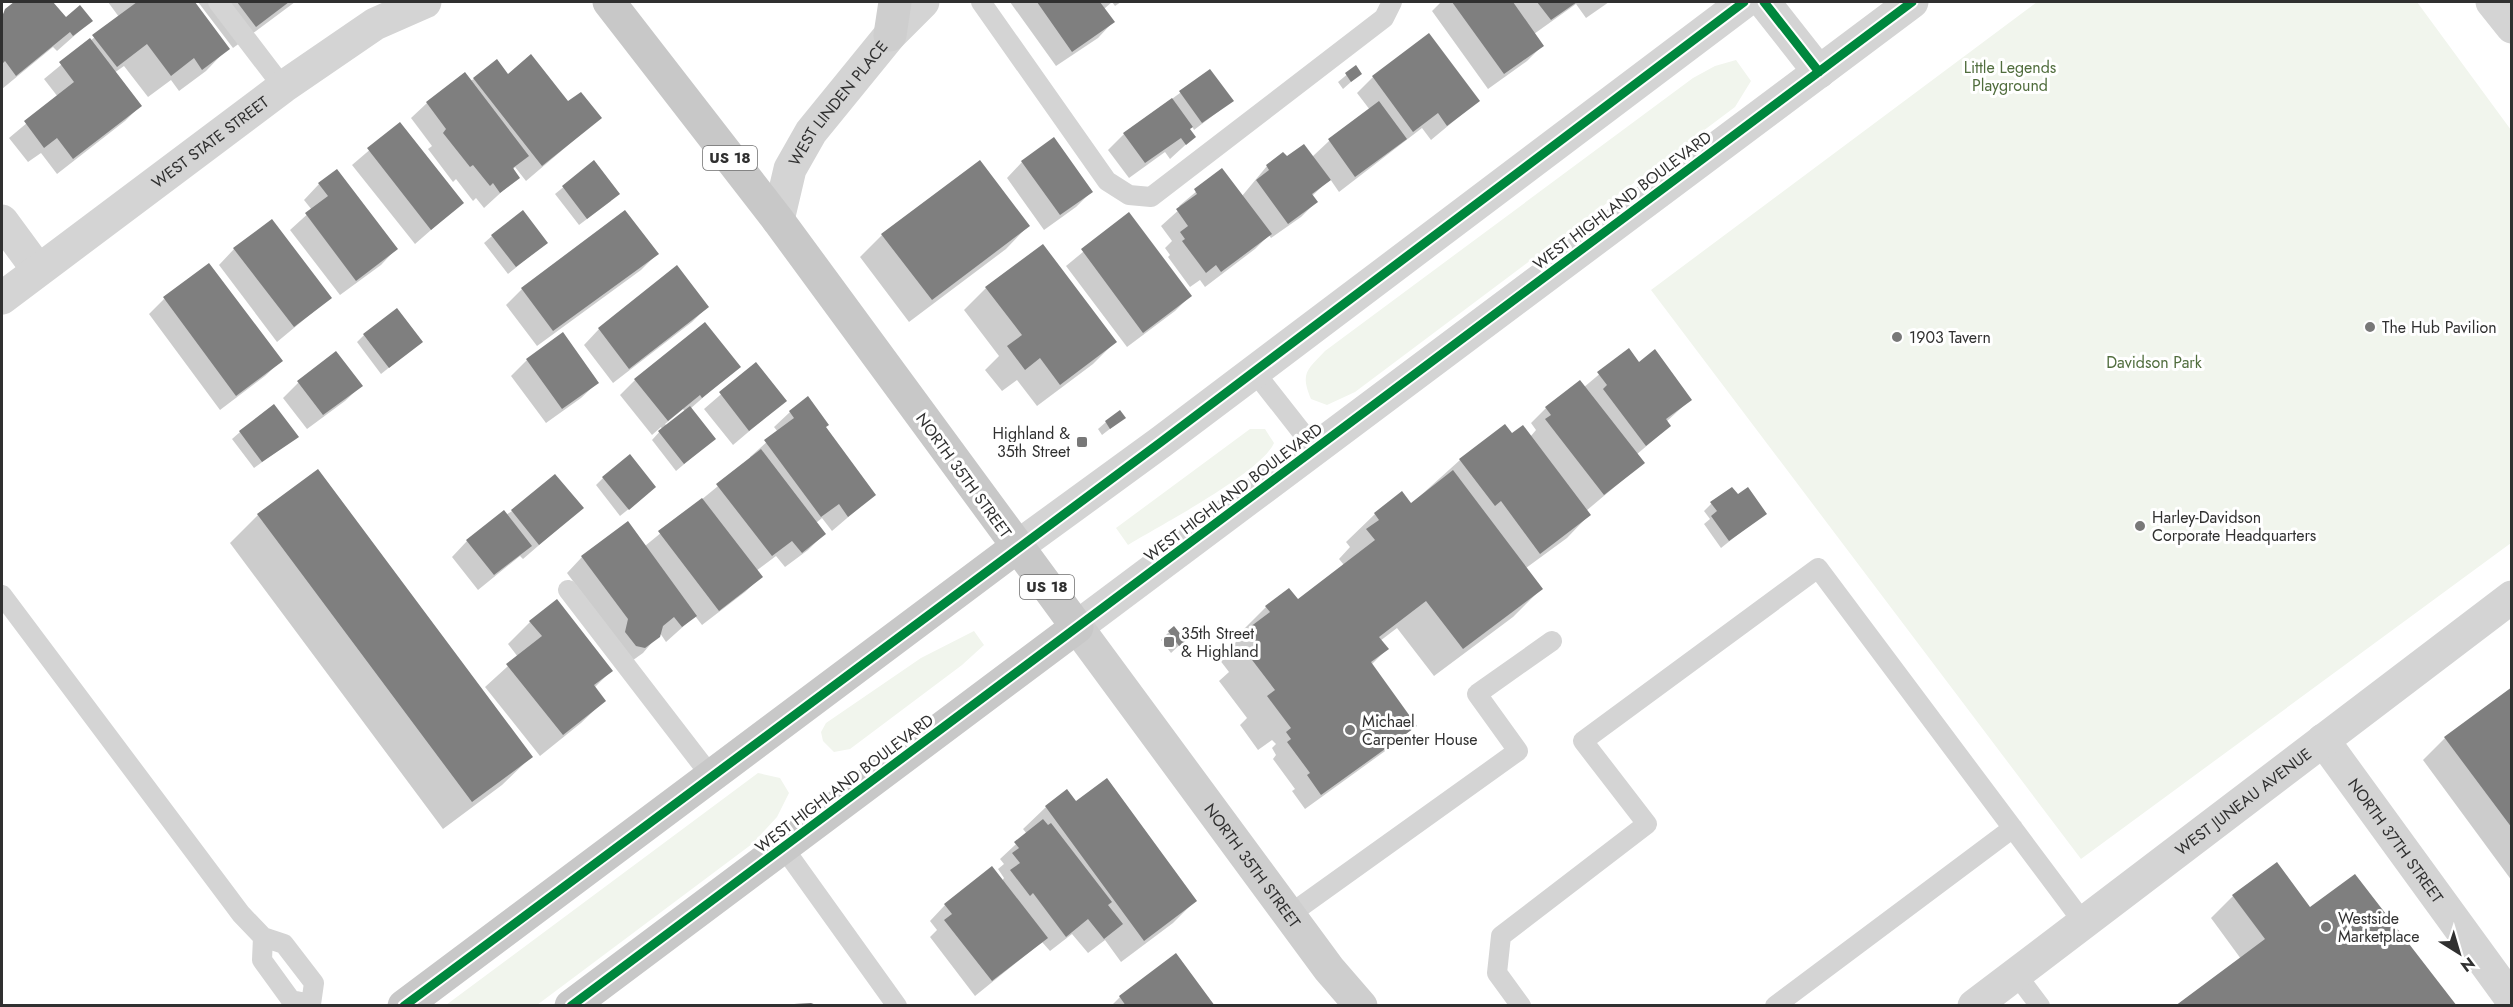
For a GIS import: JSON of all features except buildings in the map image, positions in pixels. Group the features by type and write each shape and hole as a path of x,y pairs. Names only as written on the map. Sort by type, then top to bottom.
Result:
{"main road":[{"name":"NORTH 35TH STREET","path":"609,2 778,220 1354,1003"},
{"path":"890,35 895,2"},
{"name":"US 18","path":"404,1005 1017,547"},
{"name":"WEST HIGHLAND BOULEVARD","path":"571,1005 1077,627"}],"street":[{"name":"WEST STATE STREET","path":"2,298 283,87 375,24 425,2"},
{"name":"WEST LINDEN PLACE","path":"778,220 790,169 811,132 890,35 923,2"},
{"path":"1017,547 1744,2"},
{"path":"1764,2 1819,72"},
{"name":"WEST HIGHLAND BOULEVARD","path":"1077,627 1912,2"},
{"path":"2492,2 2511,27"},
{"path":"2,221 38,270"},
{"name":"WEST JUNEAU AVENUE","path":"1974,1005 2511,597"},
{"name":"NORTH 37TH STREET","path":"2323,740 2511,1000"}],"lane":[{"path":"218,2 283,87"},
{"path":"981,2 1107,181 1128,195 1151,197 1384,18 1392,2"},
{"path":"1253,370 1315,449"},
{"path":"1521,1005 1497,974 1501,936 1647,824 1583,741 1818,568 2083,922"},
{"path":"568,590 711,776"},
{"path":"2,595 242,914 263,938 284,944 314,983 312,1005 291,1000 262,960 263,938"},
{"path":"1289,915 1518,751 1477,694 1552,641"},
{"path":"1775,1005 2013,828"},
{"path":"783,847 897,1005"},
{"path":"2016,974 2040,1005"}],"green space":[{"name":"Davidson Park","path":"2037,2 2417,2 2511,130 2511,543 2081,859 1651,290"},
{"path":"1736,60 1751,81 1735,107 1355,392 1327,405 1311,399 1306,383 1307,372 1325,351 1693,78 1715,66"},
{"path":"1250,429 1265,429 1274,443 1266,455 1231,483 1128,545 1116,528"},
{"path":"974,631 984,645 962,665 850,749 834,752 823,741 821,732 826,723 921,658"},
{"path":"758,773 780,778 789,793 777,817 752,844 537,1005 446,1005"}],"cycle path":[{"path":"404,1006 1161,442 1744,2"},
{"path":"1764,2 1819,72"},
{"path":"571,1006 1912,2"}],"place":[{"name":"The Hub Pavilion","path":"2370,327"},
{"name":"1903 Tavern","path":"1897,337"},
{"name":"Highland & 35th Street","path":"1082,442"},
{"name":"Harley-Davidson Corporate Headquarters","path":"2140,526"},
{"name":"35th Street & Highland","path":"1169,642"},
{"name":"Michael Carpenter House","path":"1350,730"},
{"name":"Westside Marketplace","path":"2326,927"}],"park label":[{"name":"Little Legends Playground","path":"2010,76"}]}
